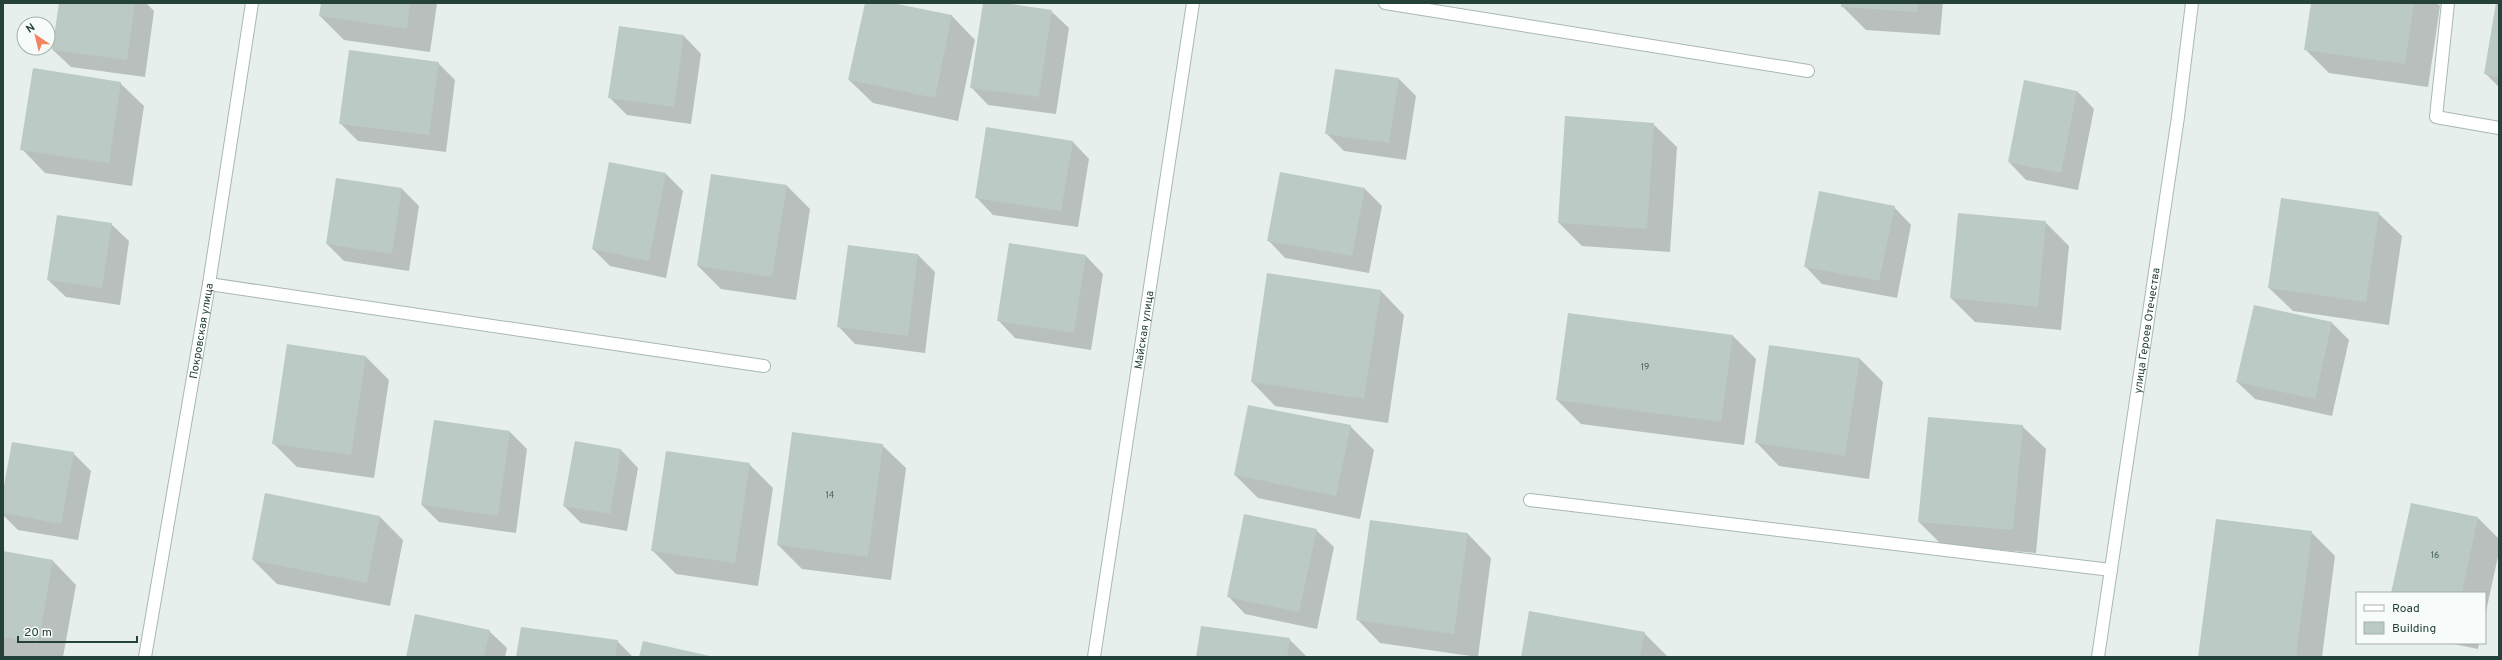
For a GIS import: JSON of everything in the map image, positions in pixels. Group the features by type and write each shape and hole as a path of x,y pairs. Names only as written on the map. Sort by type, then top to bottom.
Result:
{"street":[{"name":"Покровская улица","path":"145,657 209,284 252,3"},
{"name":"Майская улица","path":"1094,657 1193,3"},
{"path":"1385,3 1808,71"},
{"name":"улица Героев Отечества","path":"2098,657 2177,125 2192,3"},
{"path":"2448,3 2436,117 2499,128"},
{"path":"209,284 764,366"},
{"path":"1530,500 2111,570"}],"building":[{"path":"59,3 135,3 127,60 56,51 56,23"},
{"path":"321,3 410,3 407,29 319,16"},
{"path":"865,3 892,3 952,15 935,98 848,80"},
{"path":"983,3 1004,3 1052,10 1039,97 970,88"},
{"path":"1841,3 1918,3 1917,12 1841,7"},
{"path":"2311,3 2414,3 2405,64 2304,50"},
{"path":"2496,3 2499,3 2499,77 2484,74"},
{"path":"619,26 684,35 674,107 608,98"},
{"path":"349,50 439,62 429,135 339,124"},
{"path":"33,68 121,82 109,163 20,150"},
{"path":"1335,69 1399,78 1389,143 1325,134"},
{"path":"2024,80 2077,91 2061,173 2008,162"},
{"path":"1565,116 1654,123 1647,229 1558,223"},
{"path":"986,127 1073,141 1061,211 975,198"},
{"path":"609,162 666,173 649,261 592,249"},
{"path":"1280,172 1365,188 1352,256 1267,241"},
{"path":"711,174 787,185 772,277 697,266"},
{"path":"336,178 402,188 392,254 326,244"},
{"path":"1819,191 1895,206 1879,281 1804,267"},
{"path":"2281,198 2379,212 2366,302 2268,288"},
{"path":"1958,213 2046,221 2038,307 1950,298"},
{"path":"57,215 112,223 102,288 47,280"},
{"path":"1009,243 1086,255 1074,333 997,321"},
{"path":"848,245 918,254 908,336 837,327"},
{"path":"1267,273 1381,290 1364,399 1251,382"},
{"path":"2254,305 2332,322 2315,399 2236,382"},
{"path":"1568,313 1733,335 1721,422 1556,400"},
{"path":"287,344 366,356 351,455 272,444"},
{"path":"1769,345 1860,358 1845,456 1755,443"},
{"path":"1248,405 1351,425 1336,496 1234,475"},
{"path":"1928,417 2023,425 2013,530 1918,522"},
{"path":"434,420 510,431 498,516 421,505"},
{"path":"792,432 883,444 868,557 777,545"},
{"path":"575,441 621,449 610,514 563,506"},
{"path":"12,442 74,452 61,524 3,513 3,491"},
{"path":"666,451 750,463 735,563 651,551"},
{"path":"265,493 380,516 367,583 252,560"},
{"path":"2411,503 2478,517 2462,592 2391,592"},
{"path":"1244,514 1317,529 1299,612 1227,597"},
{"path":"2216,519 2312,531 2296,657 2198,657"},
{"path":"1370,520 1468,533 1454,634 1356,620"},
{"path":"3,551 53,560 38,644 3,637"},
{"path":"1529,611 1645,632 1640,657 1521,657"},
{"path":"415,614 490,630 484,657 406,657"},
{"path":"1201,626 1290,638 1287,657 1196,657"},
{"path":"521,627 618,640 615,657 516,657"},
{"path":"643,641 710,656 710,657 639,657"}]}
